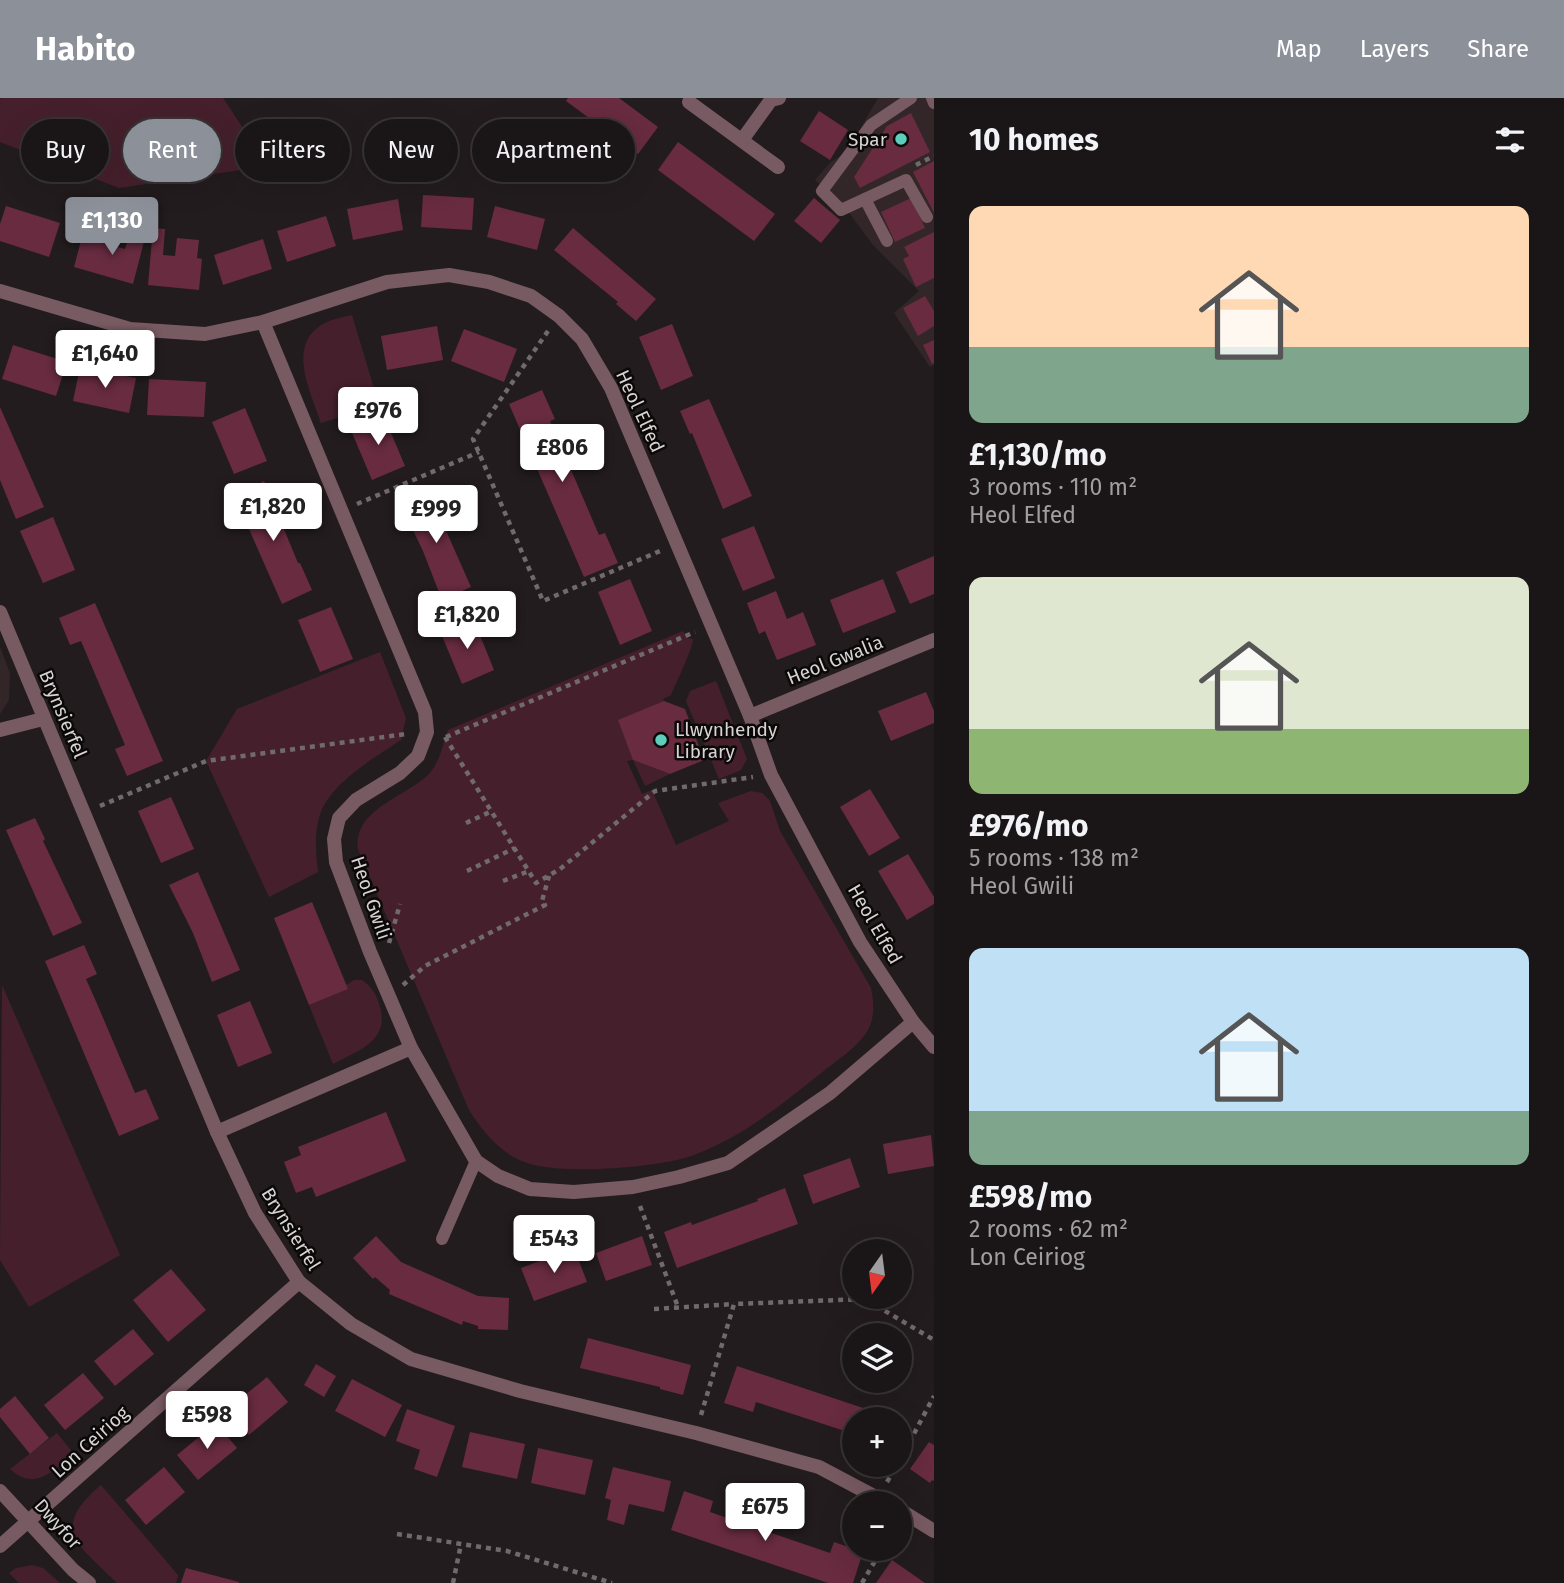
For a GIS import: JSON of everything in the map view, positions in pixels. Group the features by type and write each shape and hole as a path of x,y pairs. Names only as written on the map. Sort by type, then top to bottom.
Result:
{"street":[{"path":"742,140 771,100 779,98"},
{"path":"689,102 778,167"},
{"name":"Heol Elfed","path":"0,291 130,329 205,334 264,322 387,282 449,275 489,282 531,296 559,316 582,339 611,388 750,716 771,775 860,942 913,1021 934,1047"},
{"path":"264,322 425,712 426,732"},
{"name":"Brynsierfel","path":"0,612 217,1132 255,1213 299,1282 351,1324 411,1359 520,1391 696,1433 820,1467 865,1491"},
{"name":"Heol Gwalia","path":"750,716 934,640"},
{"path":"0,730 43,719"},
{"name":"Heol Gwili","path":"426,732 418,756 400,773 356,800 339,818 334,839 336,862 370,953 411,1048 476,1161 498,1176 530,1189 574,1192 633,1186 728,1163 830,1093 913,1021"},
{"path":"217,1132 411,1048"},
{"name":"Lon Ceiriog","path":"0,1546 299,1282"},
{"name":"Dwyfor","path":"0,1491 89,1583"},
{"path":"912,1517 934,1531"}],"lane":[{"path":"911,98 871,125 822,191 841,210 906,180 927,217"},
{"path":"864,199 887,241"},
{"path":"442,1239 476,1161"}],"path":[{"path":"559,316 473,439 543,601 678,544"},
{"path":"341,511 479,452"},
{"path":"85,812 206,761 426,732 446,737 712,625"},
{"path":"446,737 536,883 560,869 655,791 771,775"},
{"path":"466,823 492,811"},
{"path":"467,872 515,848"},
{"path":"503,881 529,871"},
{"path":"389,998 425,966 545,905 542,901 549,875"},
{"path":"370,953 388,945 400,904"},
{"path":"633,1186 678,1307"},
{"path":"654,1309 866,1299 934,1340"},
{"path":"696,1433 734,1304"},
{"path":"912,1437 934,1396"},
{"path":"397,1534 507,1551 597,1581 612,1583"},
{"path":"453,1583 461,1544"},
{"path":"862,1583 875,1561"}],"shaded area":[{"path":"223,98 237,119 235,171 221,173 221,119 123,119 123,182 160,182 119,188 103,182 109,182 109,119 21,119 21,150 0,142 0,99"},
{"path":"878,98 934,98 934,365 930,367 894,313 919,291 873,245 841,202 815,180 830,163 848,150"},
{"path":"352,315 379,405 321,423 304,369 306,343 313,332 325,323"},
{"path":"683,631 687,638 693,639 687,658 671,695 663,699 633,760 627,761 642,794 652,790 676,845 729,821 718,803 751,791 762,793 770,801 780,831 871,988 872,1020 864,1036 840,1059 759,1120 709,1149 675,1160 631,1167 580,1169 537,1166 513,1157 498,1146 469,1110 358,849 359,835 372,814 429,774 439,758 448,730"},
{"path":"0,647 10,673 9,700 0,714"},
{"path":"380,652 406,718 401,740 353,773 331,794 319,818 316,831 318,872 269,897 206,761 237,709"},
{"path":"716,681 747,759 741,770 719,779 686,701 690,691"},
{"path":"633,760 670,774 645,786"},
{"path":"354,980 362,980 376,995 382,1019 380,1028 369,1043 333,1064 309,1005 347,989 346,985"},
{"path":"2,985 120,1255 29,1307 0,1260"},
{"path":"57,1433 74,1454 52,1472 36,1479 28,1479 10,1469"},
{"path":"101,1485 178,1575 176,1583 117,1583 81,1547 73,1525 76,1514 85,1500"},
{"path":"32,1565 43,1568 60,1583 19,1583 9,1573 16,1568"}],"building":[{"path":"568,98 619,98 658,127 638,154 635,152 635,119 590,119 566,101"},
{"path":"819,111 848,130 830,160 800,141"},
{"name":"Spar","path":"911,113 930,152 860,188 854,177 887,126"},
{"path":"678,142 775,214 754,241 658,170"},
{"path":"934,161 934,213 913,172"},
{"path":"423,195 474,198 472,230 421,227"},
{"path":"814,198 840,220 821,243 794,221"},
{"path":"911,198 925,228 895,242 881,212"},
{"path":"398,199 403,230 353,240 347,209"},
{"path":"6,206 60,223 49,257 0,241 0,224"},
{"path":"495,206 545,219 537,250 487,237"},
{"path":"326,216 336,246 287,262 277,231"},
{"path":"132,226 147,230 133,284 74,267 82,237 125,249"},
{"path":"153,228 165,229 163,255 175,256 177,238 199,240 197,258 202,259 199,290 148,285"},
{"path":"573,228 656,299 636,321 616,304 618,302 554,250"},
{"path":"934,232 934,278 916,287 903,259 909,256 904,247"},
{"path":"263,239 272,269 223,285 214,255"},
{"path":"925,296 934,311 934,326 918,336 903,308"},
{"path":"672,324 693,376 661,390 639,337"},
{"path":"437,326 443,360 387,370 381,336"},
{"path":"464,329 517,349 504,382 451,361"},
{"path":"934,340 934,363 932,364 923,345"},
{"path":"13,345 67,362 56,396 2,379"},
{"path":"80,367 136,378 129,413 73,401"},
{"path":"149,379 206,382 204,417 147,415"},
{"path":"542,390 555,419 550,421 599,535 605,533 618,563 584,577 509,404"},
{"path":"709,399 752,496 723,509 692,433 690,434 680,411"},
{"path":"0,407 44,507 16,519 0,480"},
{"path":"245,408 267,461 234,474 212,422"},
{"path":"383,414 405,466 372,480 350,428"},
{"path":"264,481 312,590 282,604 234,495"},
{"path":"428,490 471,587 442,600 400,503"},
{"path":"53,517 75,570 43,583 20,531"},
{"path":"754,526 775,578 743,591 721,539"},
{"path":"934,556 934,594 910,604 896,572"},
{"path":"630,579 652,631 620,645 598,592"},
{"path":"883,579 896,612 843,633 830,600"},
{"path":"776,591 787,619 803,612 816,645 777,660 765,631 759,634 747,603"},
{"path":"95,603 163,761 127,776 115,749 125,745 81,641 70,645 59,618"},
{"path":"331,607 353,659 320,672 298,620"},
{"path":"473,618 494,670 462,684 440,631"},
{"path":"926,692 934,711 934,723 891,741 878,711"},
{"name":"Llwynhendy Library","path":"664,701 685,709 704,760 670,774 633,760 618,720"},
{"path":"870,789 900,838 869,856 840,807"},
{"path":"171,797 194,849 161,863 138,811"},
{"path":"35,818 82,923 53,936 6,830"},
{"path":"908,854 934,897 934,904 907,920 878,871"},
{"path":"198,872 240,970 212,982 193,933 169,885"},
{"path":"312,902 348,989 309,1005 274,918"},
{"path":"84,945 97,974 86,979 135,1093 146,1089 159,1119 119,1136 45,961"},
{"path":"250,1001 272,1053 238,1067 217,1015"},
{"path":"386,1112 406,1161 316,1197 312,1187 296,1193 284,1162 301,1155 298,1147"},
{"path":"931,1135 934,1166 888,1174 883,1144"},
{"path":"850,1158 860,1187 813,1204 803,1175"},
{"path":"785,1188 798,1224 677,1268 664,1232 691,1222 692,1225 758,1201 757,1199"},
{"path":"376,1236 401,1262 478,1296 509,1298 508,1330 478,1329 478,1326 463,1321 462,1325 389,1294 390,1290 375,1277 373,1279 353,1258"},
{"path":"642,1236 652,1265 606,1281 596,1253"},
{"path":"574,1248 587,1282 534,1301 521,1268"},
{"path":"171,1269 206,1310 168,1342 133,1300"},
{"path":"133,1329 154,1354 115,1386 94,1361"},
{"path":"588,1338 691,1365 683,1395 580,1368"},
{"path":"316,1364 336,1376 324,1397 304,1385"},
{"path":"737,1366 860,1407 842,1407 842,1430 756,1402 753,1412 724,1403"},
{"path":"83,1373 104,1398 65,1430 44,1405"},
{"path":"267,1377 288,1402 249,1435 228,1409"},
{"path":"352,1379 402,1405 385,1437 335,1411"},
{"path":"15,1396 49,1438 30,1454 0,1417 0,1409"},
{"path":"407,1409 455,1426 437,1477 414,1469 420,1450 396,1441"},
{"path":"216,1423 237,1448 198,1480 177,1455"},
{"path":"470,1432 525,1444 517,1479 462,1467"},
{"path":"929,1442 934,1445 934,1481 930,1483 912,1470 912,1466"},
{"path":"538,1448 593,1460 585,1495 531,1483"},
{"path":"164,1467 185,1492 146,1525 125,1500"},
{"path":"613,1467 671,1481 664,1512 629,1504 624,1525 607,1520 611,1500 605,1498"},
{"path":"684,1491 713,1501 710,1512 830,1553 834,1542 842,1545 842,1561 860,1561 853,1583 828,1583 671,1530"},
{"path":"893,1561 925,1583 876,1583"},
{"path":"186,1568 239,1582 239,1583 181,1583"}],"place":[{"name":"Spar","path":"901,139"},
{"name":"Llwynhendy Library","path":"661,740"}]}
